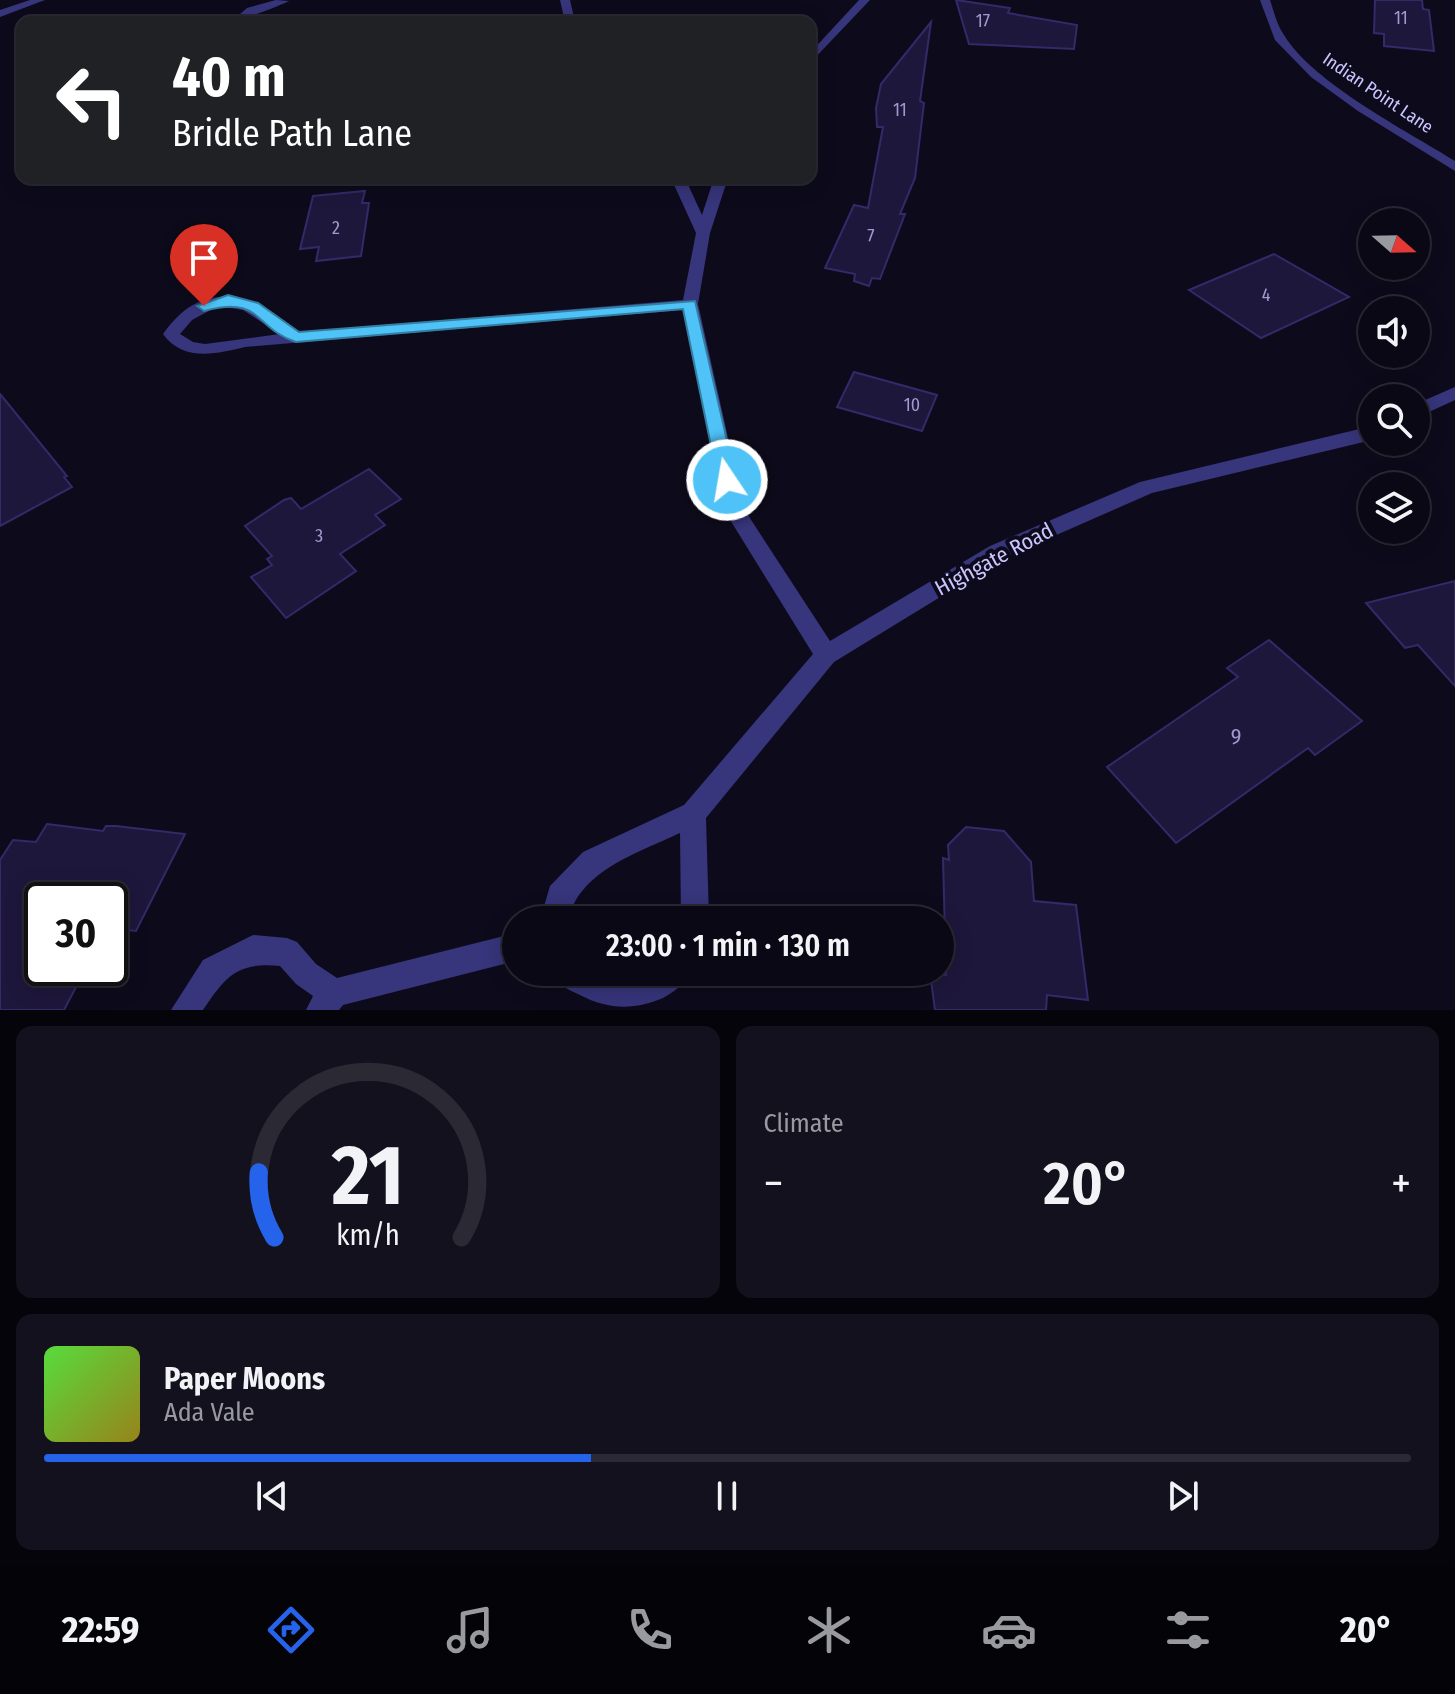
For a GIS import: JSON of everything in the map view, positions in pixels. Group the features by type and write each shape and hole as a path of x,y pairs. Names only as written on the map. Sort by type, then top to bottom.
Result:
{"street":[{"path":"0,14 40,0"},
{"path":"278,12 285,0"},
{"path":"244,16 251,10 285,0"},
{"path":"816,53 865,0"},
{"name":"Indian Point Lane","path":"1265,0 1279,37 1296,58 1325,81 1455,167"},
{"path":"681,184 703,233"},
{"path":"719,184 703,233 690,304 734,510 826,655"},
{"path":"296,337 253,306 228,299 204,306 182,318 171,334 180,345 195,350 296,337 690,304"},
{"path":"1430,405 1455,393"},
{"name":"Highgate Road","path":"558,906 560,896 592,861 693,814 826,655 997,552 1147,487 1358,436"},
{"path":"693,814 695,906"},
{"path":"186,1010 213,970 253,949 287,952 327,1002 502,951"},
{"path":"597,986 625,999 654,993 661,986"}],"building":[{"path":"956,0 1010,8 1008,13 1077,25 1074,49 969,44"},
{"path":"1375,0 1422,0 1423,9 1429,10 1434,51 1384,46 1384,34 1374,33"},
{"path":"931,22 920,101 924,103 915,178 880,279 872,278 869,286 854,281 855,274 825,268 854,205 868,208 883,127 877,127 876,108 881,84"},
{"path":"365,191 362,203 369,203 361,256 316,261 319,247 300,249 313,196"},
{"path":"1274,254 1349,297 1261,338 1189,290"},
{"path":"854,372 937,395 922,431 837,407"},
{"path":"0,394 67,476 64,477 72,487 0,526"},
{"path":"369,469 401,499 375,515 385,525 340,554 356,571 286,618 251,577 272,565 267,559 272,556 245,526 284,500 291,498 301,509"},
{"path":"1455,581 1455,686 1418,645 1405,648 1366,603"},
{"path":"1269,640 1362,721 1315,755 1308,748 1176,843 1107,767 1238,677 1227,668"},
{"path":"47,824 103,831 106,826 116,826 185,834 136,931 128,930 128,882 24,882 24,986 77,986 64,1010 0,1010 0,860 13,840 36,842"},
{"path":"966,827 1004,831 1031,862 1034,901 1076,905 1088,1000 1047,995 1046,1010 935,1010 932,986 954,986 954,906 944,906 943,858 949,860 948,845"}],"route":[{"path":"204,306 228,299 253,306 296,337 690,304 727,480"}]}
